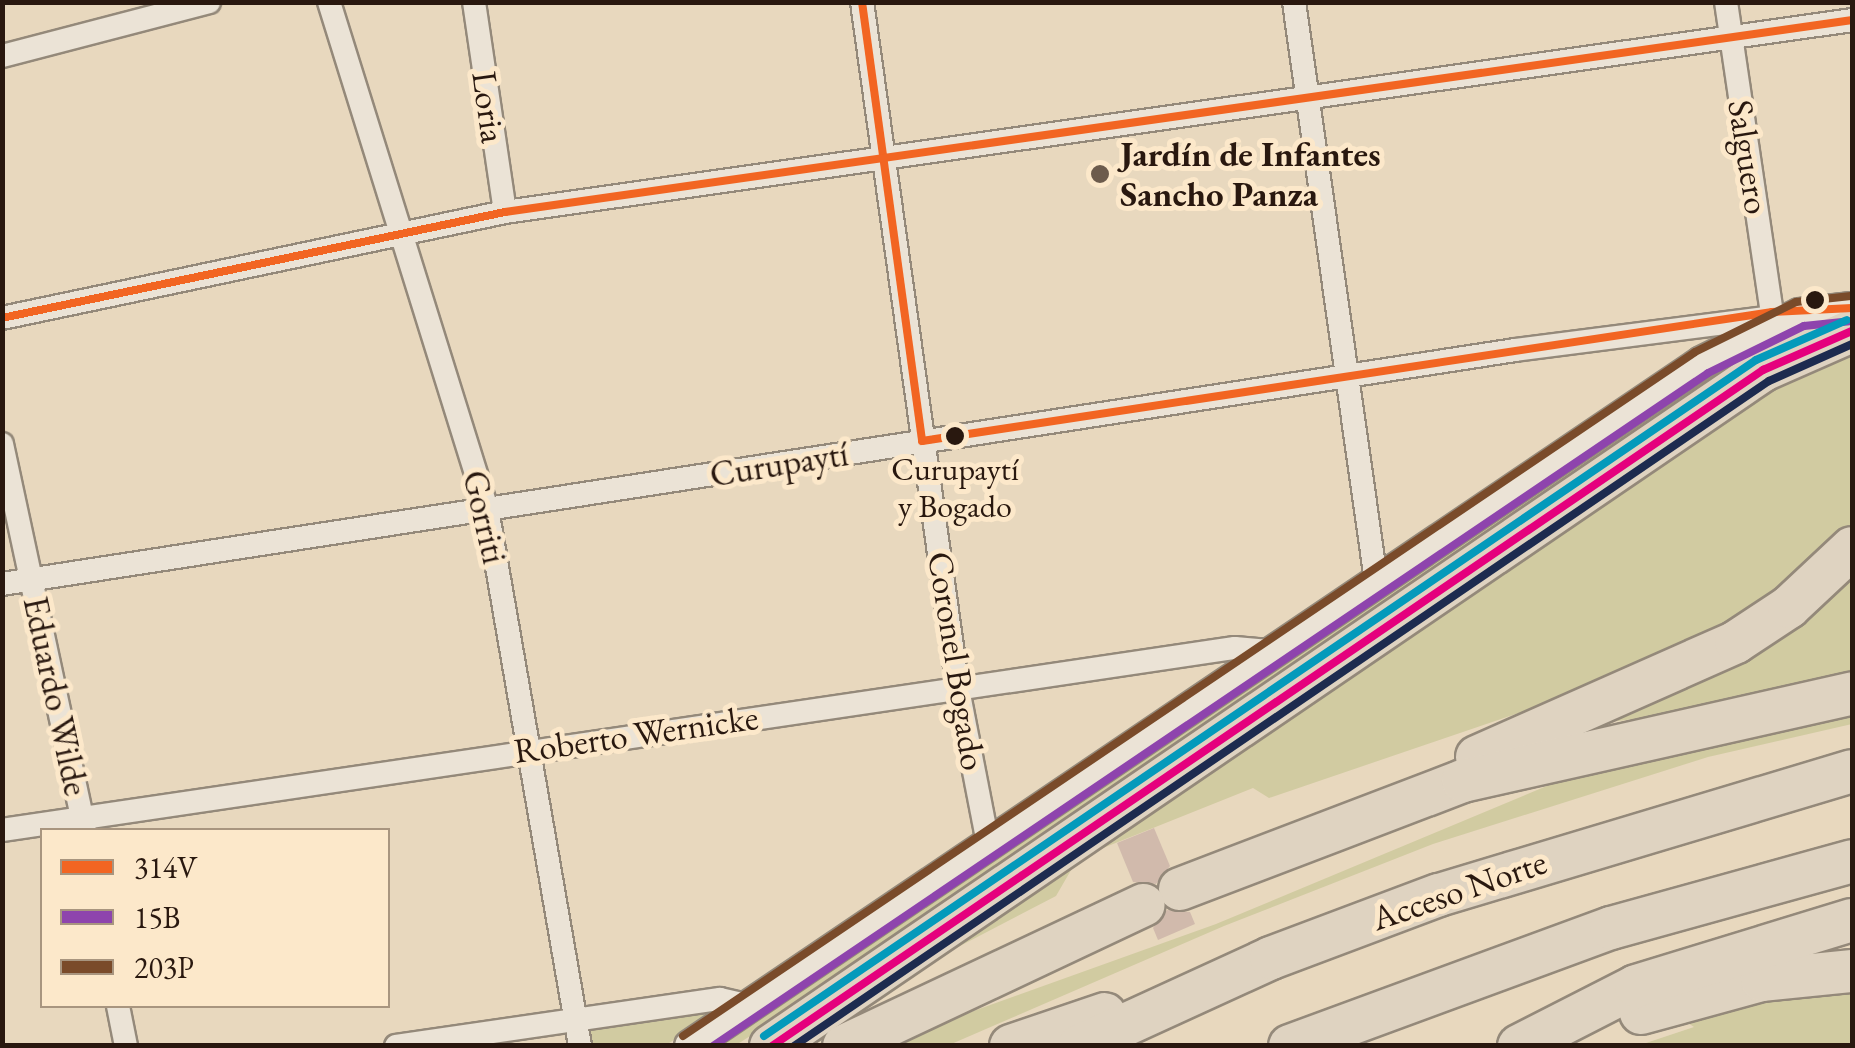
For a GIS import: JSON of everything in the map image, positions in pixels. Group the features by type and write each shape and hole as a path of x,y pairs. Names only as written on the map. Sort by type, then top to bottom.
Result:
{"highway":[{"path":"771,1046 1763,370 1852,331"},
{"path":"844,1046 1162,897 1387,805 1516,738 1736,642 1803,596 1852,548"},
{"path":"1387,805 1555,755 1852,693"},
{"name":"Acceso Norte","path":"1078,1046 1272,958 1593,844 1852,770"},
{"path":"1290,1046 1611,928 1852,861"},
{"path":"1518,1046 1636,986 1852,920"},
{"path":"1010,1046 1272,958"},
{"path":"1546,1046 1740,985 1852,971"}],"street":[{"path":"2,56 209,2"},
{"name":"Gorriti","path":"330,2 488,509 580,1046"},
{"name":"Loria","path":"474,2 505,212"},
{"name":"Coronel Bogado","path":"862,2 958,689 988,844"},
{"path":"1294,2 1376,580"},
{"name":"Salguero","path":"1726,2 1786,313"},
{"path":"2,318 505,212 1852,20"},
{"name":"Curupaytí","path":"2,584 1346,376 1786,313 1852,308"},
{"path":"690,1046 1376,580 1702,362 1786,313"},
{"name":"Eduardo Wilde","path":"2,444 84,824"},
{"name":"Roberto Wernicke","path":"2,830 84,824 528,749 1235,648 1269,652"},
{"path":"396,1046 720,999 750,1006"},
{"path":"118,1008 126,1046"}],"shaded area":[{"path":"1795,331 801,1004 736,1045 716,1046 1576,457 1759,344"},
{"path":"1852,344 1852,526 1782,596 1657,666 1269,798 1253,788 1078,858 1056,896 935,959 1005,905 1764,384 1808,358"},
{"path":"1852,561 1852,679 1743,705 1618,721 1610,709"},
{"path":"1852,706 1852,724 1708,757 1433,844 1224,926 949,1045 876,1046 1216,924 1633,750"},
{"path":"1852,982 1852,1045 1637,1046 1694,1027 1679,1017"},
{"path":"715,1013 666,1045 591,1045 588,1025"}],"building":[{"path":"1154,828 1170,866 1156,884 1133,882 1117,843"},
{"path":"1167,910 1190,912 1195,924 1158,940 1153,928"}],"transit line":[{"name":"314V","path":"862,2 922,441 1772,312 1852,308"},
{"name":"314V","path":"2,318 505,212 1852,20"},
{"name":"203P","path":"683,1036 1695,352 1796,302 1851,296"},
{"path":"764,1036 1756,360 1847,320"},
{"name":"15B","path":"713,1046 1708,373 1804,326 1852,321"},
{"path":"772,1046 1763,370 1852,331"},
{"path":"794,1046 1769,381 1852,344"}],"place":[{"name":"Jardín de Infantes Sancho Panza","path":"1100,174"},
{"name":"Curupaytí y Bogado","path":"955,436"}]}
